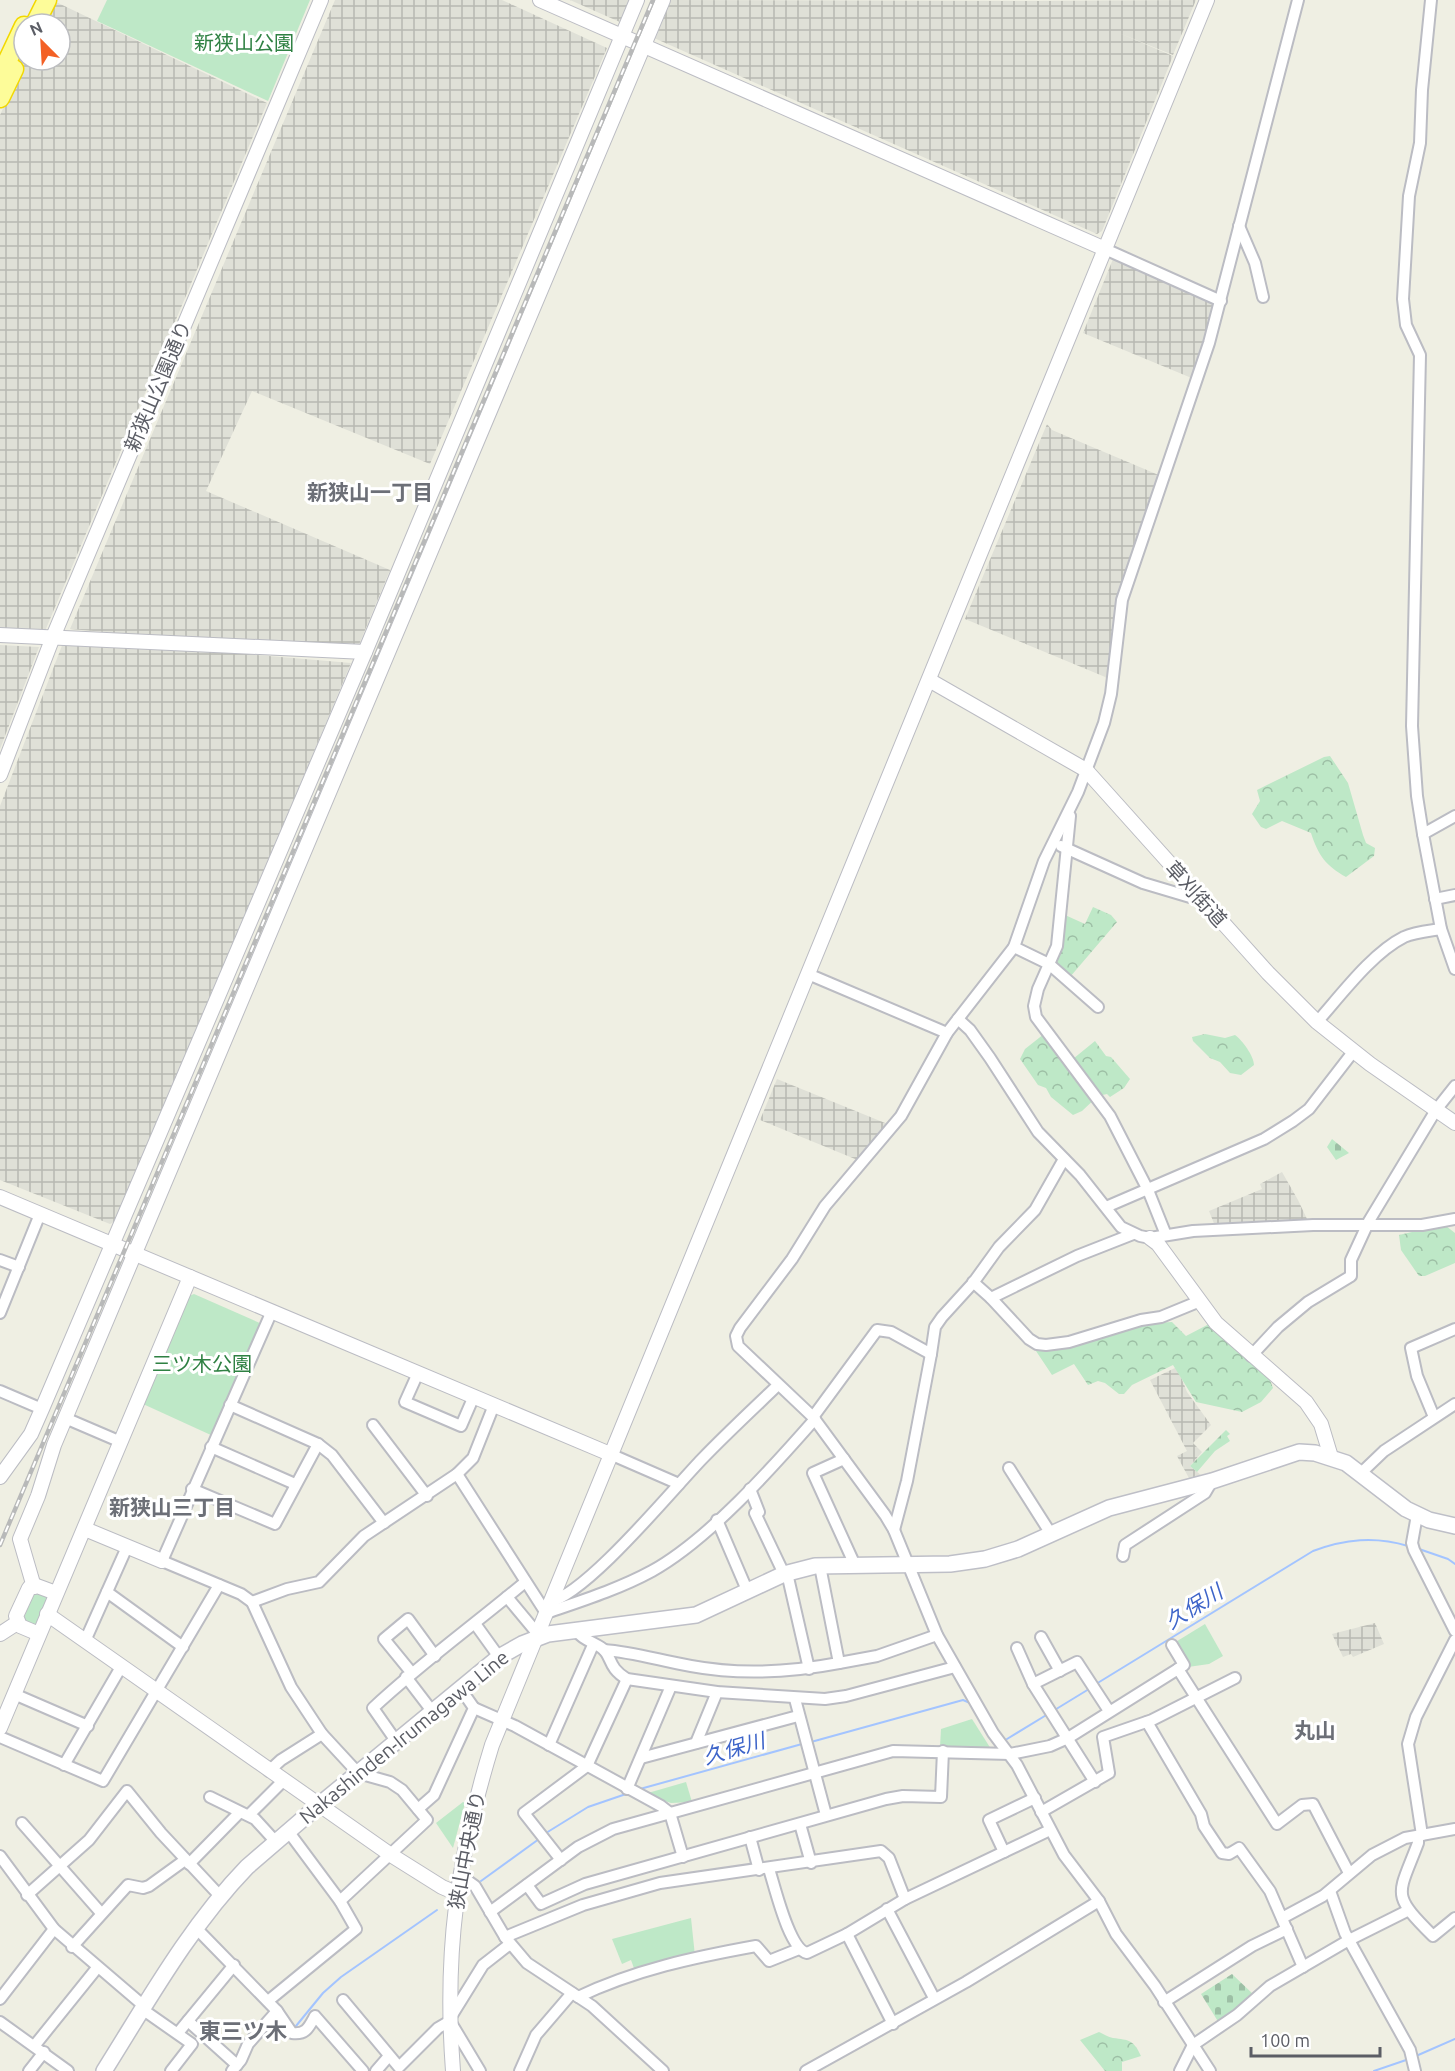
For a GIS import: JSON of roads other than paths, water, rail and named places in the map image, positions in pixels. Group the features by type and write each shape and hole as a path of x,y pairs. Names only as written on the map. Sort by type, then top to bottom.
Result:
{"highway":[{"path":"0,77 12,52"},
{"path":"0,98 12,72"}],"main road":[{"name":"Nakashinden-Irumagawa Line","path":"104,2071 196,1928 220,1896 288,1831 432,1711 499,1657 536,1636 575,1629 696,1615 785,1574 820,1566 854,1563 950,1564 985,1560 1018,1549 1109,1508 1212,1481 1299,1452 1331,1457 1361,1473 1387,1496 1417,1515 1455,1526"}],"street":[{"name":"新狭山公園通り","path":"0,775 53,637 321,0"},
{"path":"540,0 938,173 1221,301"},
{"path":"0,1478 31,1434 42,1409 365,652 637,0"},
{"path":"34,1587 20,1539 65,1418 663,0"},
{"name":"狭山中央通り","path":"453,2071 449,1982 457,1887 482,1777 501,1720 1207,0"},
{"path":"1210,2071 1116,1934 1099,1901 1064,1855 1010,1754 993,1733 937,1635 915,1580 905,1563 894,1530 814,1418 738,1346 736,1336 792,1259 825,1206 901,1116 947,1033 1014,947 1053,841 1069,812 1108,709 1122,600 1221,301 1298,0"},
{"path":"1431,0 1422,90 1420,143 1409,196 1403,299 1406,325 1420,355 1412,726 1417,796 1423,834 1441,929 1455,969"},
{"path":"1239,226 1255,263 1263,297"},
{"path":"0,635 365,652"},
{"name":"草刈街道","path":"929,680 1086,770 1268,973 1317,1022 1353,1052 1455,1123"},
{"path":"1069,812 1058,946 1038,989 1034,1006 1036,1017 1110,1116 1148,1190 1166,1234"},
{"path":"1423,834 1455,816"},
{"path":"1053,841 1143,883 1190,897 1198,896"},
{"path":"1435,899 1455,895"},
{"path":"1317,1022 1365,968 1393,945 1413,934 1441,929"},
{"path":"1014,947 1049,964 1098,1007"},
{"path":"808,974 947,1033"},
{"path":"958,1019 970,1030 990,1058 1038,1132 1106,1207 1121,1227 1133,1234 1150,1238 1166,1234 1292,1226 1422,1225 1455,1219"},
{"path":"1106,1207 1264,1139 1304,1115 1353,1052"},
{"path":"1251,1356 1278,1327 1308,1302 1351,1276 1351,1260 1367,1226 1436,1110 1455,1086"},
{"path":"894,1530 907,1481 935,1327 999,1247 1035,1210 1064,1159"},
{"path":"0,1197 679,1484"},
{"path":"0,1313 40,1214"},
{"path":"990,1298 1077,1256 1133,1234"},
{"path":"1150,1238 1216,1323 1306,1402 1321,1424 1331,1457"},
{"path":"0,1260 19,1267"},
{"path":"0,1728 190,1277"},
{"path":"973,1282 1029,1339 1037,1344 1046,1345 1069,1342 1141,1320 1170,1314 1200,1301"},
{"path":"162,1561 272,1311"},
{"path":"1434,1417 1417,1376 1411,1348 1455,1329"},
{"path":"548,1607 601,1594 652,1571 678,1554 750,1490 814,1418 877,1330 891,1332 931,1354"},
{"path":"418,1373 405,1402 461,1426 474,1396"},
{"path":"548,1607 565,1596 628,1540 679,1484 778,1385"},
{"path":"0,1391 42,1409"},
{"path":"1361,1473 1384,1452 1455,1404"},
{"path":"230,1405 318,1443 332,1455 384,1523"},
{"path":"252,1602 287,1589 319,1581 364,1536 457,1474 473,1458 494,1405"},
{"path":"65,1418 121,1442"},
{"path":"373,1425 427,1496"},
{"path":"192,1489 275,1524 318,1443"},
{"path":"211,1447 295,1484"},
{"path":"844,1459 813,1473 854,1563"},
{"path":"1009,1468 1051,1534"},
{"path":"457,1474 524,1583 548,1607"},
{"path":"1123,1556 1125,1545 1205,1493 1212,1481"},
{"path":"750,1490 759,1512 755,1513 785,1574 809,1669"},
{"path":"1417,1515 1414,1550 1455,1631"},
{"path":"717,1520 747,1590"},
{"path":"85,1529 219,1585 252,1602 291,1687 322,1734 358,1773 390,1782 402,1790 427,1820 340,1901"},
{"path":"85,1641 127,1547"},
{"path":"820,1566 839,1663"},
{"path":"396,1741 374,1708 409,1675 476,1625 524,1583"},
{"path":"0,1737 103,1781 219,1585"},
{"path":"0,1634 17,1623 20,1607 29,1588 34,1587 56,1593"},
{"path":"107,1592 183,1647"},
{"path":"507,1597 536,1636"},
{"path":"48,1614 269,1772 391,1855 442,1887 457,1887 468,1881 475,1886 507,1941 538,1971 606,2018 663,2071"},
{"path":"432,1711 384,1639 408,1619 435,1656"},
{"path":"17,1623 39,1634"},
{"path":"476,1625 499,1657"},
{"path":"575,1629 583,1639 599,1647 692,1667 755,1672 809,1669 877,1656 937,1635"},
{"path":"1041,1637 1059,1671"},
{"path":"1455,1640 1416,1717 1408,1744 1420,1836 1401,1884 1407,1911 1433,1936 1455,1918"},
{"path":"490,1912 578,1846 613,1828 893,1751 1010,1754 1050,1746 1068,1738 1184,1665 1172,1646"},
{"path":"599,1647 616,1673 627,1679 717,1692 795,1699 846,1696 955,1667"},
{"path":"549,1745 599,1647"},
{"path":"1017,1648 1033,1684 1095,1782"},
{"path":"1033,1684 1077,1662 1109,1711"},
{"path":"64,1766 121,1667"},
{"path":"1178,1669 1277,1824 1302,1805 1313,1804 1349,1873"},
{"path":"1041,1812 1109,1773 1103,1737 1147,1722 1235,1678"},
{"path":"561,1860 524,1813 587,1766 627,1679"},
{"path":"632,1792 641,1758 671,1686"},
{"path":"460,1688 474,1708 549,1745 670,1813 683,1857"},
{"path":"696,1743 717,1692"},
{"path":"14,1694 88,1726"},
{"path":"795,1699 826,1815"},
{"path":"418,1809 434,1795 474,1708"},
{"path":"641,1758 798,1716"},
{"path":"1147,1722 1222,1853 1229,1854 1239,1848 1270,1891 1303,1967"},
{"path":"269,1772 281,1760 322,1734"},
{"path":"527,1886 542,1904 585,1884 826,1815 903,1796 941,1797 943,1751"},
{"path":"72,1947 128,1885 149,1886 187,1862 283,1781"},
{"path":"27,1895 101,1827 127,1791 187,1862 220,1896"},
{"path":"210,1797 244,1814 276,1842"},
{"path":"1004,1852 988,1820 1035,1798"},
{"path":"22,1823 101,1913"},
{"path":"801,1824 811,1863"},
{"path":"1282,1918 1330,1891 1372,1855 1405,1838 1455,1829"},
{"path":"750,1837 788,1928 799,1949 807,1953 846,1934 905,1899 1050,1830"},
{"path":"268,2001 356,1929 340,1901 288,1831"},
{"path":"343,2000 399,2067 438,2028 450,2021 457,2004 483,1965 507,1941 583,1905 660,1883 764,1870 844,1856 886,1853 905,1899"},
{"path":"0,1856 27,1895 54,1929 72,1947 143,2008 192,2044 171,2071"},
{"path":"0,1879 10,1872"},
{"path":"1330,1891 1349,1940 1410,2050 1414,2066"},
{"path":"806,2071 892,2024 933,1998 966,1982 1099,1901"},
{"path":"887,1909 933,1998"},
{"path":"1180,2071 1193,2044 1237,2015 1270,1986 1349,1940 1407,1911"},
{"path":"196,1928 268,2001 292,2032 300,2034 306,2030 315,2016 363,2071"},
{"path":"0,1999 54,1929"},
{"path":"1164,2002 1252,1946 1287,1929"},
{"path":"846,1934 892,2024"},
{"path":"520,2071 536,2035 575,1995 624,1977 720,1953 756,1946 769,1961 799,1949"},
{"path":"178,2033 234,1965"},
{"path":"35,2045 97,1968"},
{"path":"188,2021 235,2068 248,2044 277,2011"},
{"path":"450,2021 480,2071"},
{"path":"0,2022 35,2045 68,2071"},
{"path":"29,2071 44,2052"},
{"path":"376,2071 389,2056"}],"waterway":[{"name":"久保川","path":"1096,1684 1313,1551 1360,1540 1384,1541 1408,1546"},
{"name":"久保川","path":"1419,1549 1448,1559 1455,1564"},
{"name":"久保川","path":"1053,1711 1089,1689"},
{"name":"久保川","path":"811,1742 963,1700 970,1703 993,1741"},
{"name":"久保川","path":"1007,1739 1048,1714"},
{"name":"久保川","path":"640,1789 802,1744"},
{"name":"久保川","path":"546,1833 588,1807 626,1794"},
{"name":"久保川","path":"481,1881 539,1839"},
{"name":"久保川","path":"296,2026 323,1993 341,1977 437,1910"},
{"path":"1416,2056 1455,2039"},
{"path":"1374,2071 1409,2059"}],"railway":[{"path":"0,1545 653,0"}],"district":[{"name":"新狭山一丁目","path":"370,493"},
{"name":"新狭山三丁目","path":"172,1508"},
{"name":"丸山","path":"1315,1731"},
{"name":"東三ツ木","path":"243,2031"}],"park label":[{"name":"新狭山公園","path":"244,43"},
{"name":"三ツ木公園","path":"202,1364"}]}
